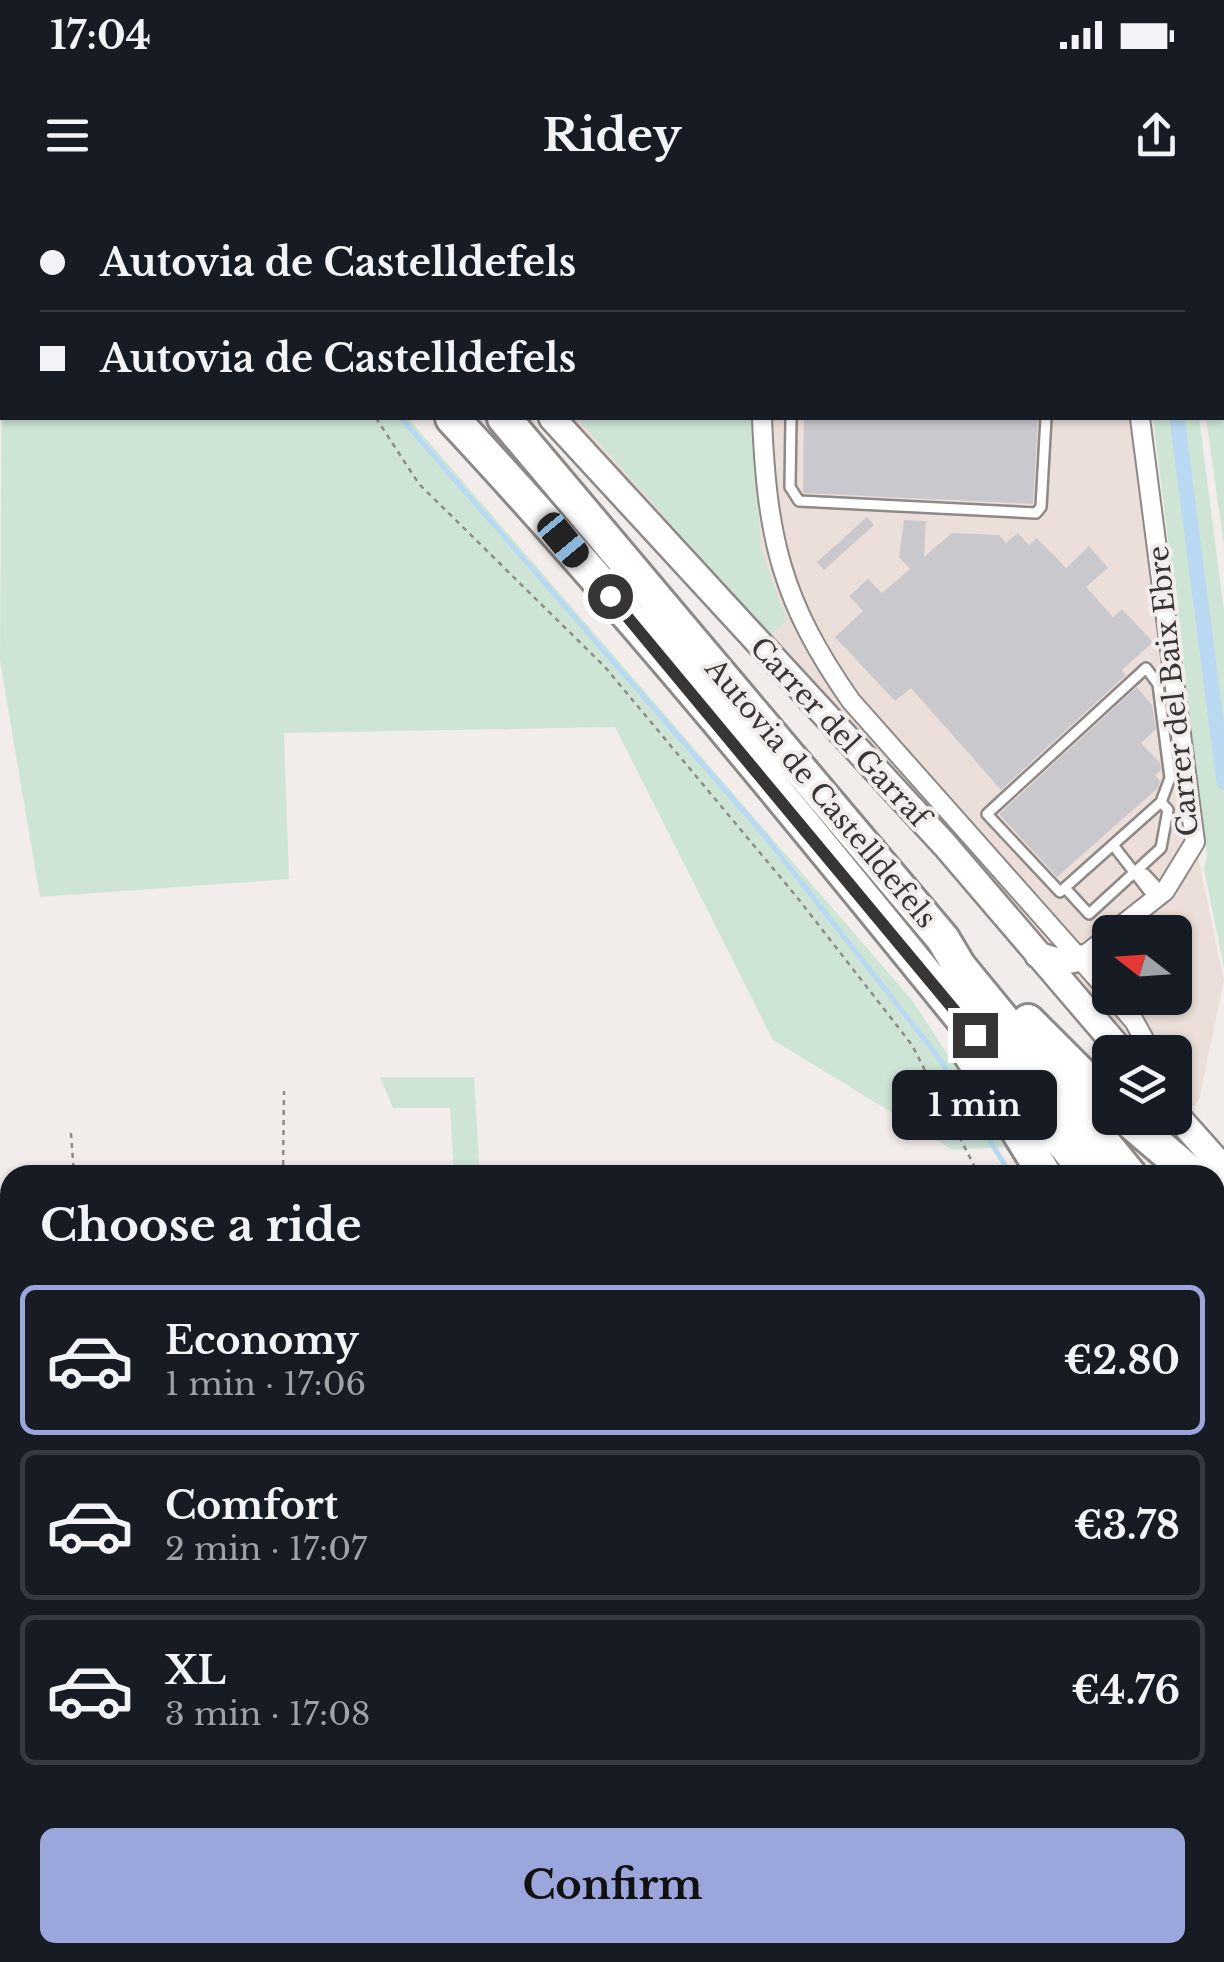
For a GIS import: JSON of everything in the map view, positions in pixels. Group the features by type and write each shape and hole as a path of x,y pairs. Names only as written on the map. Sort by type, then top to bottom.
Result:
{"highway":[{"name":"Autovia de Castelldefels","path":"454,420 555,530 945,994 1081,1165"},
{"name":"Autovia de Castelldefels","path":"506,420 943,939 1122,1165"},
{"path":"943,939 995,984 1092,1084"},
{"path":"945,994 974,1065 1039,1165"},
{"path":"1146,1135 1180,1165"}],"main road":[{"name":"Carrer del Garraf","path":"554,420 945,844 1107,1035"},
{"path":"1037,954 1060,962 1080,958"},
{"path":"1192,1133 1221,1165"}],"street":[{"path":"762,420 773,538 780,570 804,629 851,702 1092,972"},
{"name":"Carrer del Baix Ebre","path":"1136,915 1159,896 1183,868 1195,842 1140,420"},
{"name":"Carrer del Baix Ebre","path":"1080,958 1092,949"}],"lane":[{"path":"791,420 790,488 799,501 1036,513 1042,507 1046,420"},
{"path":"1146,668 1158,684 1170,778 1161,802 1113,845 1060,892 987,814 1146,668"},
{"path":"1064,888 1089,914 1136,872 1166,836 1168,810 1161,802"},
{"path":"1113,845 1136,872 1144,874 1159,896"}],"path":[{"path":"377,420 419,484 605,667 796,896 912,1045 973,1165"},
{"path":"282,1165 284,1091"},
{"path":"72,1133 74,1165"}],"shaded area":[{"path":"554,420 1141,420 1195,842 1224,980 1199,1101 1192,1108 1192,1035 1107,1035"}],"green space":[{"path":"1,420 410,420 912,1000 1008,1147 953,1150 773,1040 615,727 284,733 289,879 40,897 0,661"},
{"path":"579,420 752,420 761,550 787,621 769,635"},
{"path":"1153,420 1199,420 1224,610 1224,968 1204,869 1207,857"},
{"path":"1206,420 1224,420 1224,546"},
{"path":"380,1077 474,1077 479,1165 453,1165 450,1108 393,1108"}],"building":[{"path":"804,420 1038,420 1033,504 803,493"},
{"path":"867,517 874,525 824,570 817,562"},
{"path":"904,520 926,521 924,557 952,533 999,535 1006,543 1018,533 1029,545 1037,538 1066,568 1089,546 1108,568 1086,587 1113,617 1122,609 1153,642 1122,670 1126,675 1001,790 911,688 895,701 835,637 863,611 849,596 868,579 882,593 910,569 899,557"},
{"path":"1137,687 1152,705 1156,729 1141,743 1160,763 1161,770 1155,775 1160,781 1158,788 1057,877 999,814"}],"waterway":[{"path":"403,420 765,836 939,1058 1005,1165"},
{"path":"1177,420 1224,782"}],"route":[{"path":"610,596 945,994 975,1035"}]}
